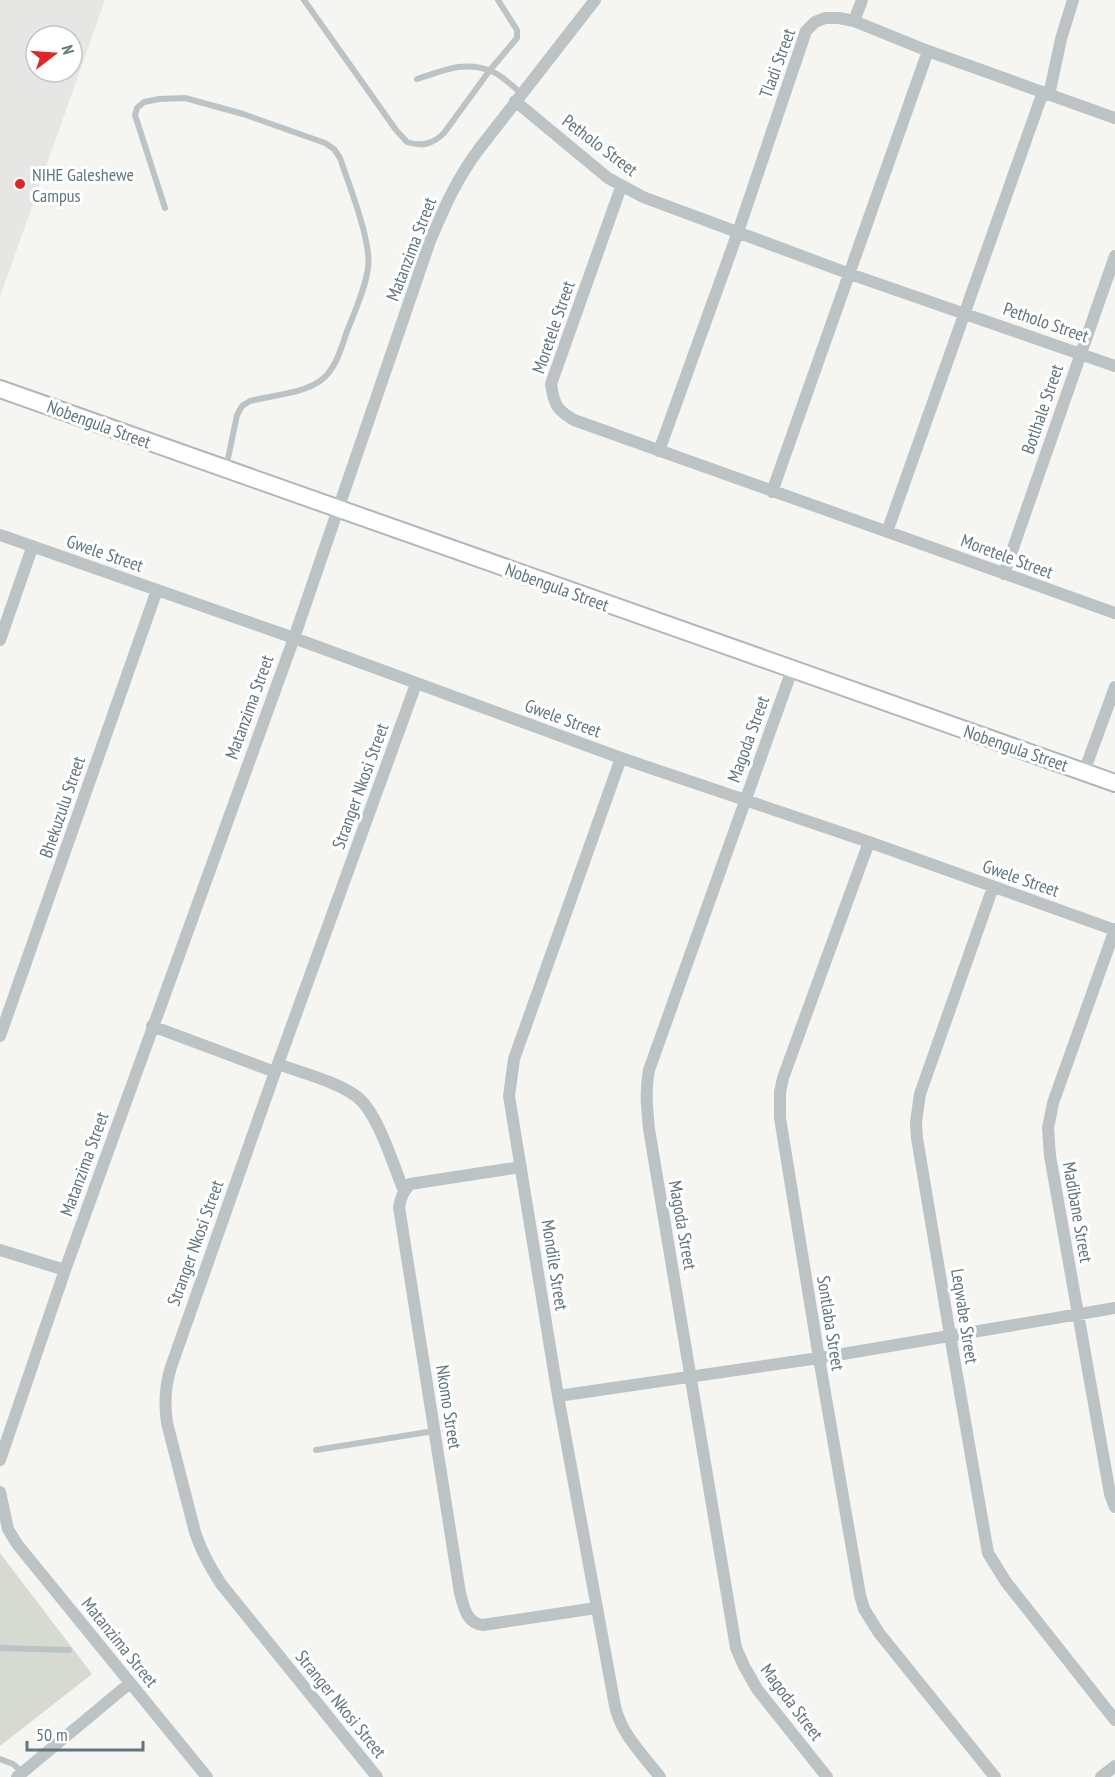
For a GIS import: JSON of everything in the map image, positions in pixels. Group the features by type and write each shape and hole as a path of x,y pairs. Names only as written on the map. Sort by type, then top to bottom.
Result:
{"street":[{"name":"Matanzima Street","path":"0,1457 152,1026 294,638 446,203 461,174 518,97 595,0"},
{"path":"854,21 862,0"},
{"path":"887,532 1004,203 1046,93 1073,0"},
{"name":"Tladi Street","path":"738,232 807,31 815,22 825,18 854,21 928,51 1115,118"},
{"path":"772,492 928,51"},
{"name":"Petholo Street","path":"518,97 608,178 643,197 850,274 1115,366"},
{"name":"Moretele Street","path":"621,187 551,384 554,400 560,412 574,420 772,492 1115,613"},
{"path":"659,451 738,232"},
{"name":"Botlhale Street","path":"1004,574 1115,256"},
{"name":"Nobengula Street","path":"0,389 1115,783"},
{"name":"Gwele Street","path":"0,535 294,638 621,758 1115,929"},
{"path":"0,640 32,548"},
{"name":"Bhekuzulu Street","path":"0,1036 158,590"},
{"name":"Magoda Street","path":"792,670 649,1070 646,1086 649,1129 736,1648 757,1689 827,1777"},
{"name":"Stranger Nkosi Street","path":"377,1777 208,1565 195,1532 166,1415 165,1388 277,1068 416,684"},
{"path":"1084,772 1115,687"},
{"name":"Mondile Street","path":"621,758 514,1059 510,1077 510,1096 558,1396 617,1718 660,1777"},
{"name":"Sontlaba Street","path":"869,843 786,1069 780,1092 780,1118 819,1358 864,1609 879,1634 995,1777"},
{"name":"Leqwabe Street","path":"993,888 924,1083 917,1107 917,1138 988,1553 1006,1582 1115,1719"},
{"name":"Madibane Street","path":"1115,929 1053,1103 1048,1128 1050,1156 1110,1494 1115,1507"},
{"path":"152,1026 339,1087 357,1097 379,1127 404,1191 410,1184 521,1167"},
{"name":"Nkomo Street","path":"404,1191 400,1197 399,1207 460,1593 469,1619 477,1624 495,1624 596,1608"},
{"path":"0,1250 65,1270"},
{"path":"558,1396 819,1358 1115,1308"},
{"name":"Matanzima Street","path":"0,1492 8,1529 17,1545 207,1777"},
{"path":"22,1776 130,1683"},
{"path":"1101,1777 1115,1766"}],"lane":[{"path":"304,0 396,130 407,142 426,145 436,141 444,133 490,70 518,38 517,30 498,0"},
{"path":"417,79 466,66 490,70 518,97"},
{"path":"165,208 135,115 136,108 144,102 185,98 243,114 318,140 334,148 340,158 367,243 368,267 365,280 340,352 329,373 321,381 309,386 250,401 242,406 237,415 225,469"},
{"path":"316,1450 435,1431"},
{"path":"0,1648 69,1650"},
{"path":"0,1759 13,1764 22,1776"}],"shaded area":[{"name":"NIHE Galeshewe Campus","path":"0,0 105,0 84,59 84,24 24,24 24,84 75,84 0,297"},
{"path":"0,1553 92,1674 0,1746"}],"place":[{"name":"NIHE Galeshewe Campus","path":"20,184"}]}
